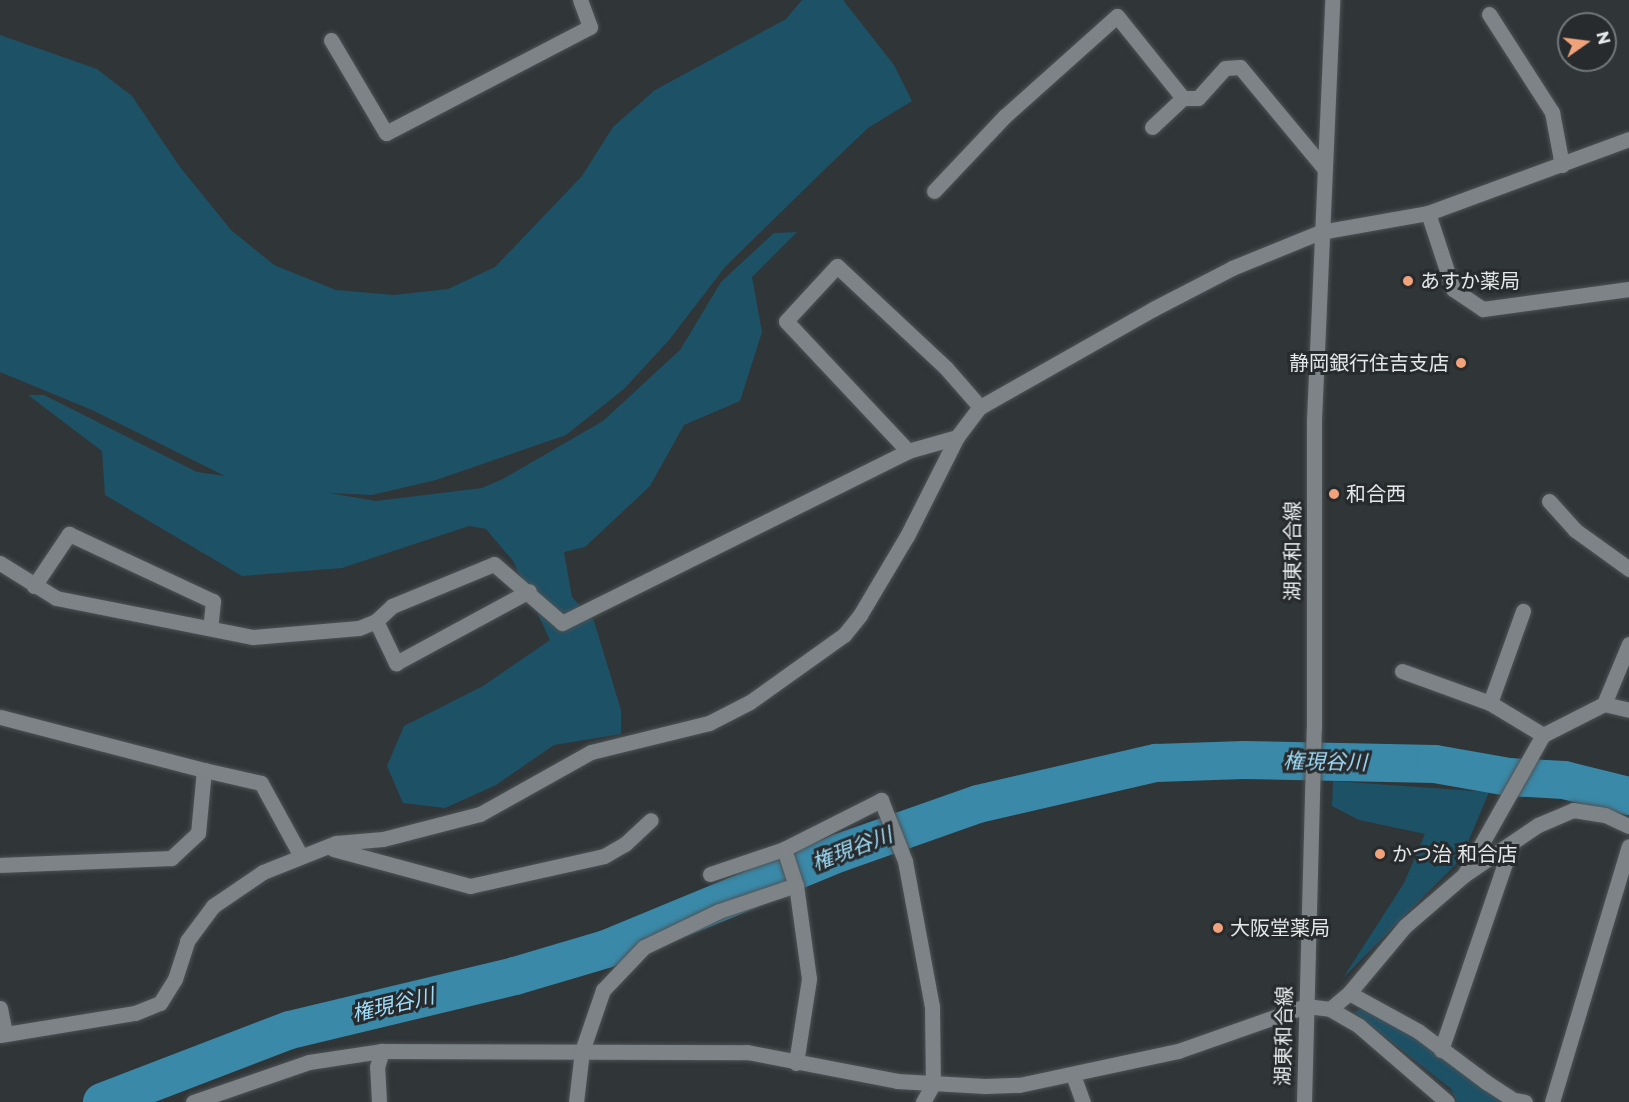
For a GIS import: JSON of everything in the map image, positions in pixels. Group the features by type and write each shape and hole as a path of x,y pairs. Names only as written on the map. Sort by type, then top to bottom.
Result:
{"street":[{"path":"331,40 386,133 590,27 580,0"},
{"name":"湖東和合線","path":"1304,1102 1314,728 1314,420 1320,232 1332,0"},
{"path":"1490,14 1552,111 1562,165"},
{"path":"934,191 1005,116 1117,16 1184,98"},
{"path":"1152,127 1184,98 1198,98 1225,68 1240,67 1323,167"},
{"path":"0,1008 2,1034 135,1013 160,1003 175,979 187,941 213,906 263,872 324,847 421,831 480,814 591,752 709,723 750,702 844,635 855,622 872,600 957,437 980,407 1201,284 1320,232 1428,213 1629,139"},
{"path":"1428,213 1453,289 1483,309 1629,289"},
{"path":"908,451 786,321 837,266 946,368 980,407"},
{"path":"0,563 56,598 253,637 324,634 359,628 376,621 392,606 494,564 529,591 562,623 908,451 957,437"},
{"path":"1549,501 1575,530 1629,569"},
{"path":"34,586 69,534 213,601 210,628"},
{"path":"376,621 396,663 529,591"},
{"path":"1490,703 1523,611"},
{"path":"1604,704 1629,644"},
{"path":"1402,671 1490,703 1543,735"},
{"path":"1464,875 1543,735 1604,704 1629,710"},
{"path":"0,717 261,783 301,856"},
{"path":"0,865 171,858 198,832 204,770"},
{"path":"710,874 784,849 880,800 905,861 932,1006 933,1084 923,1102"},
{"path":"1330,1009 1349,993 1405,927 1464,875 1511,846 1538,825 1573,810 1605,815 1629,826"},
{"path":"324,847 471,886 604,856 625,844 651,820"},
{"path":"1441,1050 1511,846"},
{"path":"1551,1102 1629,846"},
{"path":"784,849 796,885 809,980 796,1063"},
{"path":"576,1102 582,1051 603,990 644,947 719,911 796,885"},
{"path":"1349,993 1418,1031 1441,1050 1514,1100 1525,1102"},
{"path":"193,1102 309,1062 382,1051 747,1052 796,1063 933,1084 1020,1085 1178,1051 1306,1006 1330,1009 1359,1026 1447,1102"},
{"path":"379,1102 378,1067 382,1051"},
{"path":"1073,1075 1083,1102"}],"shaded area":[{"path":"802,0 843,0 894,65 912,101 868,128 821,173 725,267 669,340 624,389 566,435 436,480 372,495 329,493 376,501 482,488 503,479 603,421 680,350 721,282 774,233 797,232 752,277 762,332 740,401 684,425 650,486 585,547 564,552 572,597 594,621 621,710 621,734 554,745 496,785 445,808 403,803 387,766 404,726 483,686 550,640 513,561 486,529 469,526 342,568 242,576 105,495 102,451 28,395 44,395 197,472 225,476 92,410 0,372 0,35 97,69 132,96 180,167 231,230 274,265 336,290 394,295 448,289 495,267 582,176 613,127 655,90 786,19"},
{"path":"1333,781 1489,792 1461,859 1343,978 1404,883 1425,834 1359,820 1332,806"},
{"path":"1363,1008 1416,1037 1511,1102 1457,1102 1451,1089 1354,1012"}],"waterway":[{"name":"権現谷川","path":"102,1102 290,1030 515,976 606,949 839,853 978,804 1156,763 1244,760 1435,764 1509,777 1564,780 1629,796"}],"place":[{"name":"あすか薬局","path":"1408,281"},
{"name":"静岡銀行住吉支店","path":"1461,363"},
{"name":"和合西","path":"1334,494"},
{"name":"かつ治 和合店","path":"1380,854"},
{"name":"大阪堂薬局","path":"1218,928"}]}
